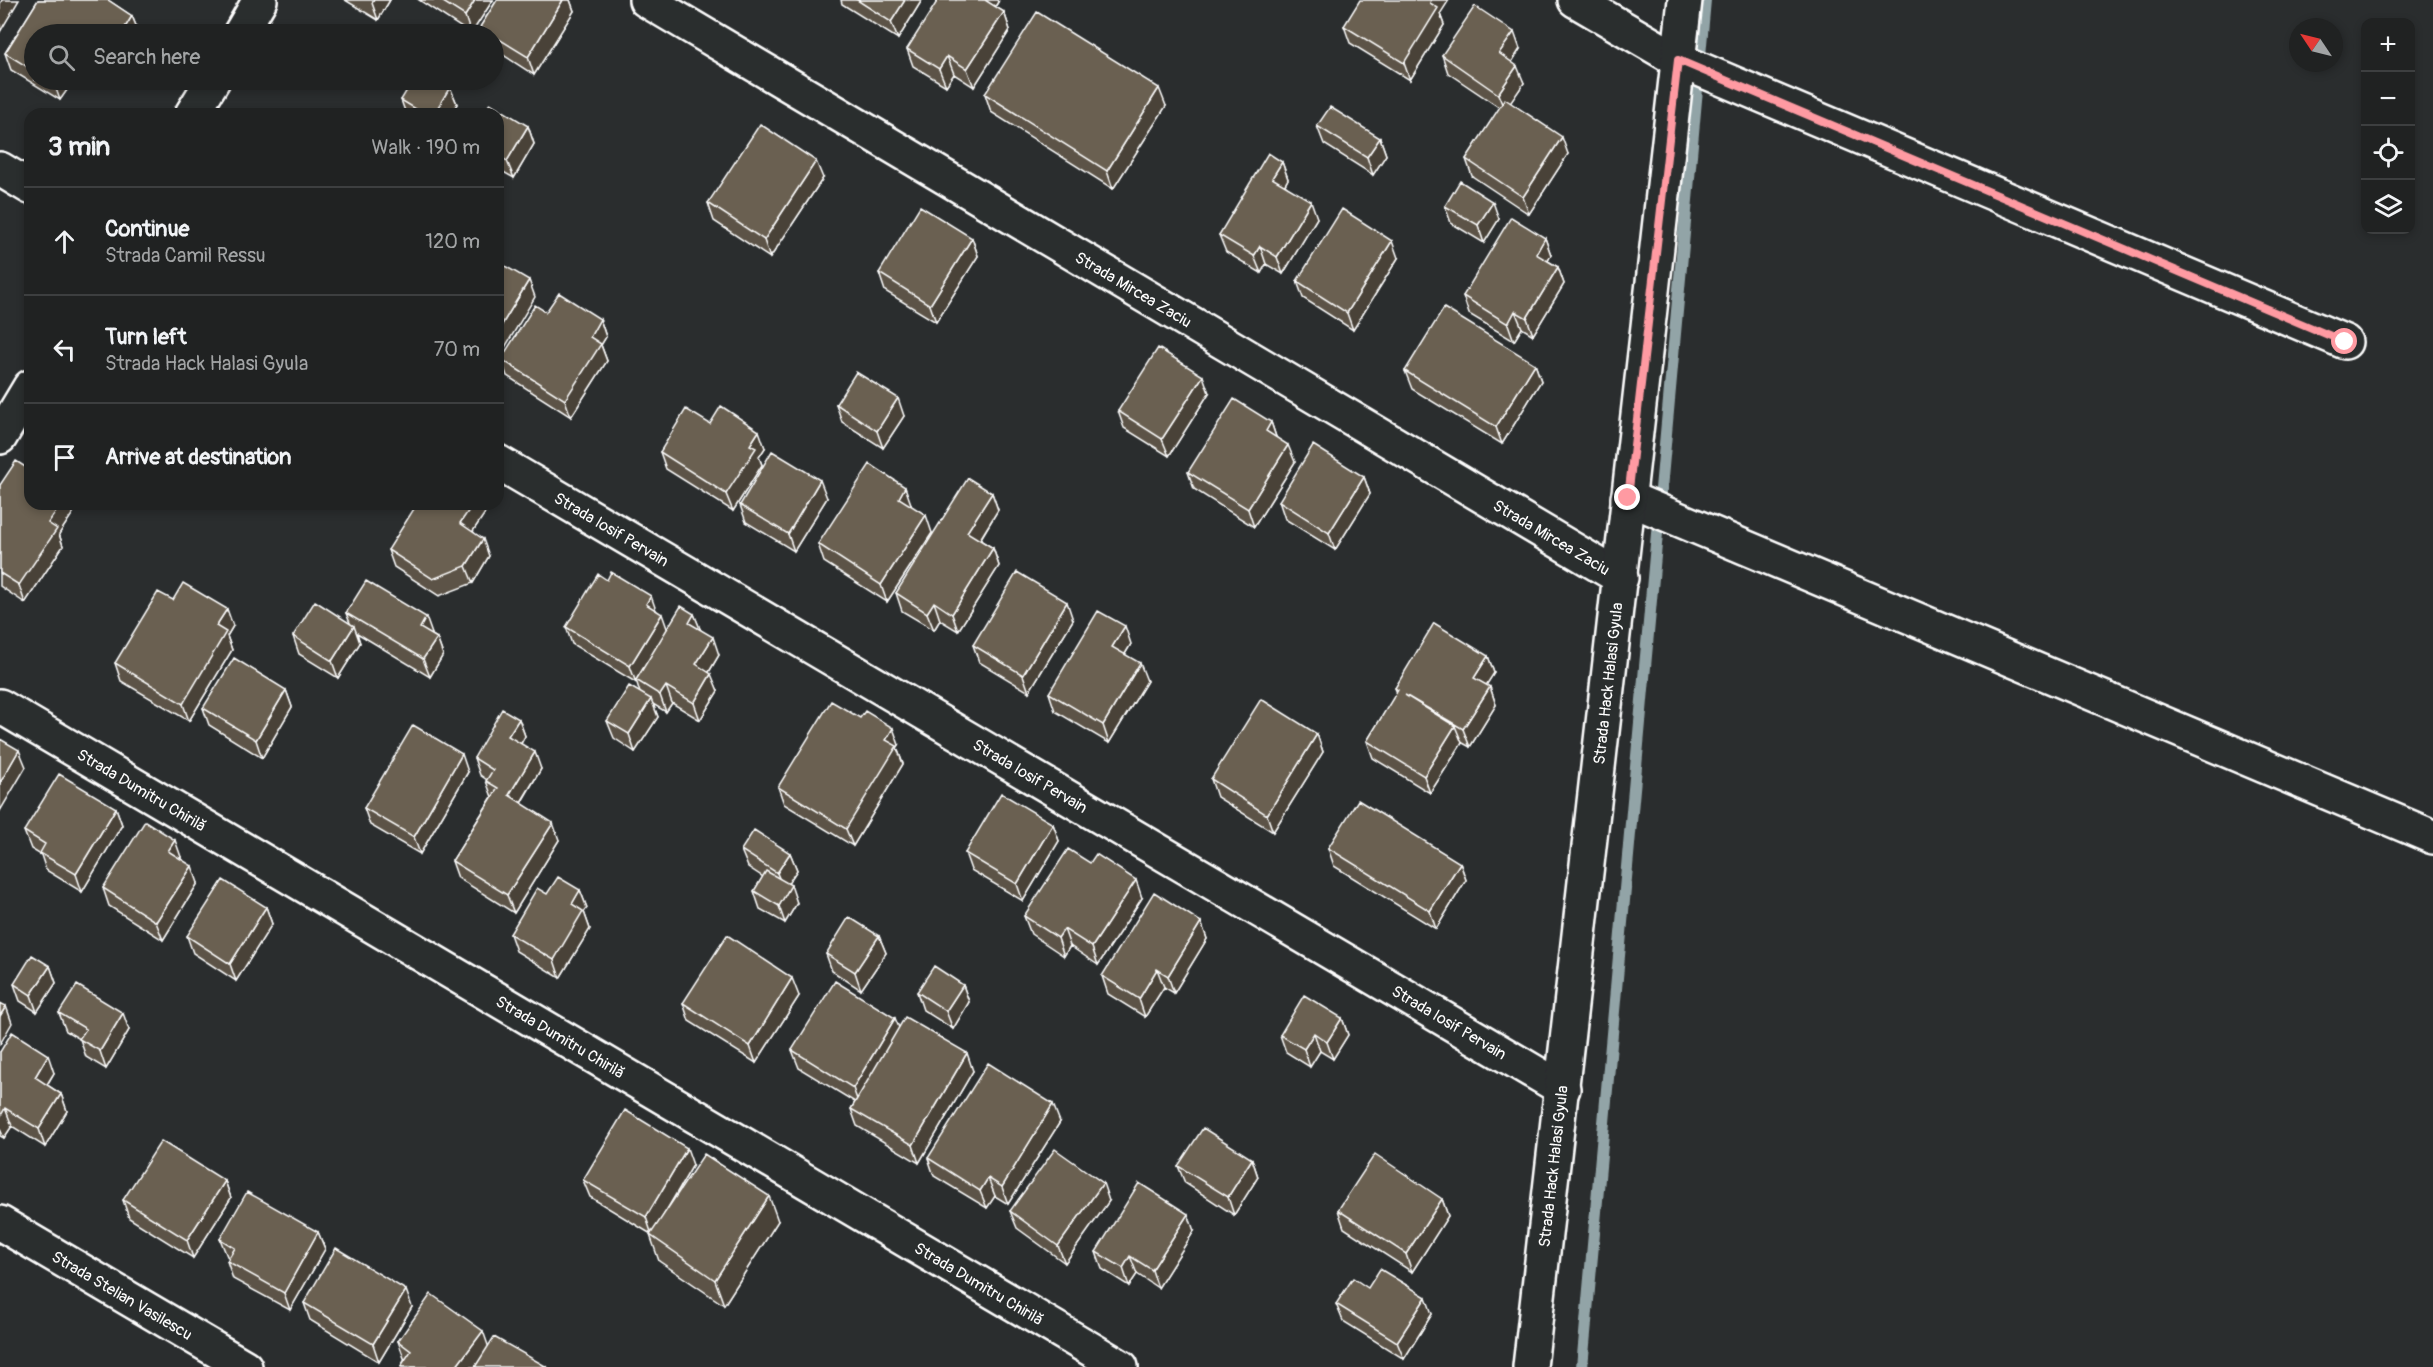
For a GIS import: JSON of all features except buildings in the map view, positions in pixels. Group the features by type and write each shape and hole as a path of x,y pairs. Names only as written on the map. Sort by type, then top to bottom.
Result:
{"street":[{"path":"246,24 260,0"},
{"name":"Strada Mircea Zaciu","path":"646,0 1621,578"},
{"path":"1575,0 1678,60 2345,342"},
{"name":"Strada Hack Halasi Gyula","path":"1530,1367 1685,0"},
{"path":"196,108 207,90"},
{"path":"0,170 24,184"},
{"path":"0,437 24,397"},
{"name":"Strada Iosif Pervain","path":"504,466 1563,1089"},
{"path":"1628,498 2433,837"},
{"name":"Strada Dumitru Chirilă","path":"0,706 1121,1367"},
{"name":"Strada Stelian Vasilescu","path":"0,1222 245,1367"}],"waterway":[{"path":"1582,1367 1705,0"}],"route":[{"path":"1628,498 1678,60 2345,342"}]}
